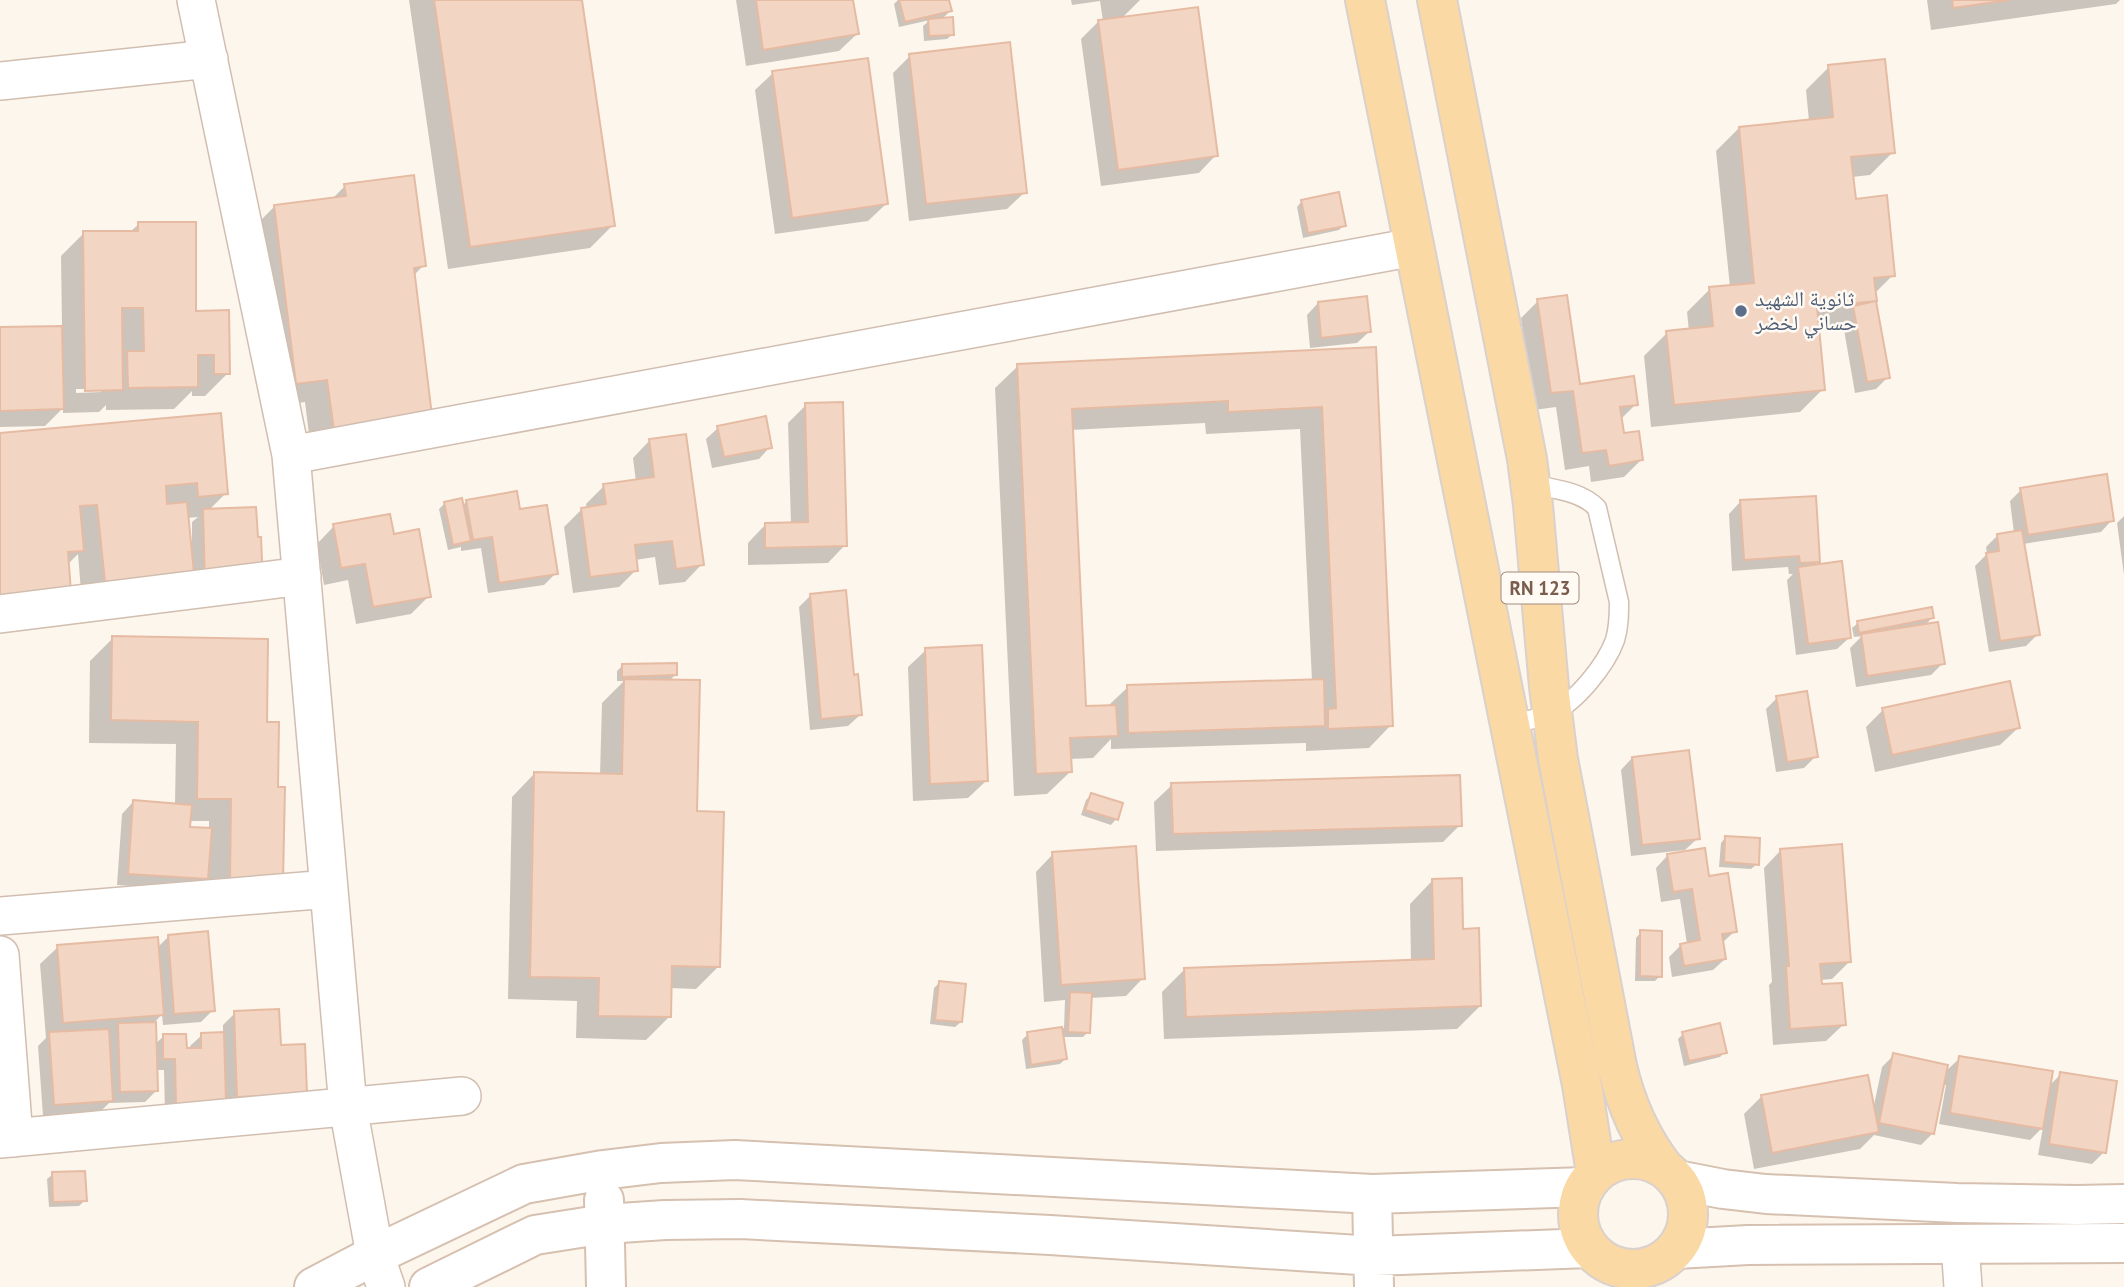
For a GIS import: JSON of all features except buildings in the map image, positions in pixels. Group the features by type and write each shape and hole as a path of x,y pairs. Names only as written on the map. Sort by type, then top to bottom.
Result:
{"main road":[{"name":"RN 123","path":"1365,0 1586,1105 1591,1180"},
{"name":"RN 123","path":"1437,0 1531,484 1551,713 1558,760 1622,1088 1638,1129 1671,1174"},
{"path":"2124,1204 1957,1203 1766,1194 1723,1189 1671,1174 1648,1161 1630,1159 1612,1163 1591,1180 1578,1207 1580,1228 1589,1248 1600,1259 1614,1266 1656,1271 1748,1245 2124,1243"},
{"path":"314,1287 380,1271 524,1184 661,1163 736,1160 1372,1194 1591,1180"},
{"path":"736,1160 740,1219"},
{"path":"603,1170 606,1287"},
{"path":"1656,1271 1684,1236 1688,1223 1685,1193 1671,1174"},
{"path":"1372,1194 1374,1272"},
{"path":"429,1287 535,1235 605,1224 665,1220 740,1219 1050,1235 1374,1272 1589,1248"}],"street":[{"path":"196,0 291,455 348,1107 380,1271"},
{"path":"0,81 209,59"},
{"path":"291,455 1415,247"},
{"path":"0,614 302,576"},
{"path":"0,916 329,889"},
{"path":"0,955 7,1139 462,1096"},
{"path":"1960,1244 1963,1287"}],"lane":[{"path":"1510,724 1551,713 1581,690 1614,643 1617,630 1619,602 1597,508 1590,500 1581,496 1531,484"}],"place":[{"name":"ثانوية الشهيد حساني لخضر","path":"1741,311"}]}
